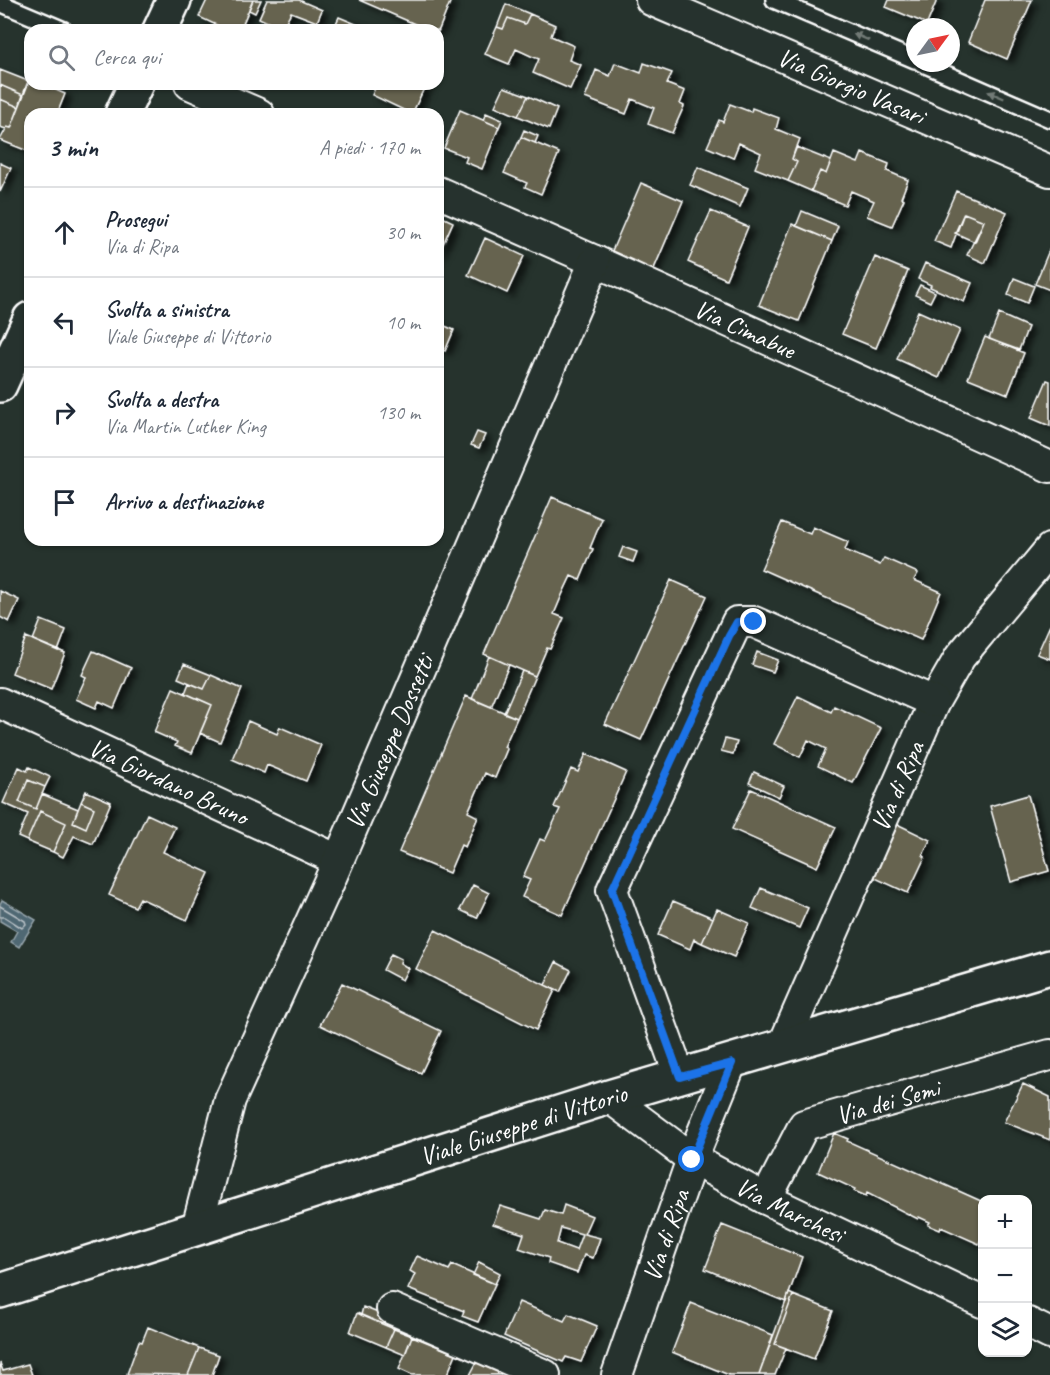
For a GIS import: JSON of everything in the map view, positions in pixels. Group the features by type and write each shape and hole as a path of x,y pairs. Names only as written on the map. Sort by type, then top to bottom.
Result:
{"main road":[{"path":"163,24 174,0"},
{"path":"125,108 132,90"},
{"path":"0,386 24,332"},
{"name":"Viale Giuseppe di Vittorio","path":"0,1291 609,1097 732,1063 1050,967"}],"street":[{"name":"Via Giorgio Vasari","path":"651,0 1050,171"},
{"path":"204,90 245,108"},
{"name":"Via Cimabue","path":"444,195 1050,467"},
{"name":"Via Giuseppe Dossetti","path":"197,1228 230,1100 338,860 595,261"},
{"name":"Via di Ripa","path":"783,1046 934,702 960,657 1050,549"},
{"path":"680,1077 612,890 737,622 754,622 934,702"},
{"name":"Via Giordano Bruno","path":"0,703 338,860"},
{"name":"Via dei Semi","path":"766,1198 804,1125 1050,1055"},
{"name":"Via di Ripa","path":"617,1375 692,1160 732,1063"},
{"name":"Via Marchesi","path":"609,1097 692,1160 978,1300"},
{"path":"392,1309 545,1375"},
{"path":"1032,1325 1050,1334"}],"lane":[{"path":"774,0 906,56"},
{"path":"0,3 50,24"},
{"path":"942,72 1050,119"}],"water":[{"path":"2,900 36,920 19,947 11,942 17,931 0,921"}],"building":[{"path":"207,0 253,0 243,24 214,24 199,17"},
{"path":"253,0 261,0 255,13 249,10"},
{"path":"267,0 299,0 322,10 317,22 291,12 285,24 272,24 259,18"},
{"path":"359,0 451,0 441,24 415,24"},
{"path":"889,0 937,0 930,18 913,18 886,7"},
{"path":"985,0 1032,0 1007,59 968,42"},
{"path":"506,4 530,14 525,24 508,18 503,29 497,27"},
{"path":"530,14 555,25 551,36 574,46 569,60 581,65 570,89 533,73 539,59 516,49 509,64 485,54 497,27 503,29 508,18 525,24"},
{"path":"339,17 356,24 336,24"},
{"path":"615,63 641,73 644,63 672,73 667,84 685,91 680,104 684,106 672,133 648,124 654,108 632,99 626,114 585,98 596,70 610,76"},
{"path":"0,70 24,79 25,90 23,95 0,85"},
{"path":"0,85 23,95 19,107 0,99"},
{"path":"504,87 528,96 518,116 495,106"},
{"path":"26,90 56,90 65,94 59,108 24,108 24,150 0,140 7,127 11,128"},
{"path":"374,90 423,90 415,108 399,108 372,95"},
{"path":"528,96 557,109 549,129 518,116"},
{"path":"0,99 19,107 11,128 0,127"},
{"path":"730,104 751,112 752,108 779,118 776,129 800,139 792,159 797,162 788,181 755,168 761,153 739,143 733,158 707,147 719,120 723,122"},
{"path":"460,110 499,127 482,169 465,162 467,157 444,148"},
{"path":"486,113 502,120 499,127 483,120"},
{"path":"524,130 538,136 535,143 521,137"},
{"path":"521,137 559,153 541,194 525,187 527,183 504,173"},
{"path":"796,147 831,161 826,174 820,171 811,191 788,181 797,162 792,159"},
{"path":"834,153 858,163 862,153 889,164 887,171 908,180 901,198 904,199 892,226 867,216 874,201 851,191 845,205 811,191 820,171 826,174"},
{"path":"0,163 11,168 0,192"},
{"path":"698,167 748,188 740,207 690,185"},
{"path":"641,183 683,201 653,271 611,253"},
{"path":"956,191 1007,212 985,263 967,255 984,221 964,213 951,248 934,241"},
{"path":"711,211 748,227 726,279 688,262"},
{"path":"802,211 838,226 832,241 796,226"},
{"path":"964,213 984,221 975,242 955,233"},
{"path":"444,218 453,222 444,242"},
{"path":"792,224 832,241 799,321 759,305"},
{"path":"485,238 524,256 507,293 468,275"},
{"path":"1050,248 1050,290 1035,284"},
{"path":"875,257 908,271 876,348 842,334"},
{"path":"925,263 972,283 964,302 918,279"},
{"path":"1014,278 1034,286 1027,303 1008,295"},
{"path":"920,285 935,292 930,302 915,295"},
{"path":"918,311 960,330 939,378 897,359"},
{"path":"999,314 1028,327 1019,350 989,339"},
{"path":"444,326 454,330 444,351"},
{"path":"985,337 1024,353 1008,394 968,378"},
{"path":"1047,380 1050,381 1050,426 1031,418"},
{"path":"477,432 485,435 479,448 471,445"},
{"path":"552,497 602,519 580,580 571,576 562,595 554,614 564,618 535,676 484,654"},
{"path":"782,522 810,534 813,527 848,542 845,550 880,565 884,558 918,573 914,580 941,592 921,640 761,569"},
{"path":"623,547 637,552 633,562 619,557"},
{"path":"671,580 707,596 641,740 605,724"},
{"path":"0,591 19,600 9,622 0,617"},
{"path":"41,620 66,630 58,651 33,640"},
{"path":"1050,625 1050,659 1037,654"},
{"path":"26,637 65,653 51,689 12,673"},
{"path":"93,651 131,668 114,708 99,701 96,708 76,699 86,677 82,675"},
{"path":"757,652 778,660 773,672 752,665"},
{"path":"489,656 509,665 491,707 472,699"},
{"path":"184,664 211,675 204,689 178,678"},
{"path":"522,671 535,676 517,718 504,713"},
{"path":"211,675 242,689 220,742 200,733 212,705 185,693 189,683 204,689"},
{"path":"173,688 212,705 192,753 175,746 177,742 154,732"},
{"path":"466,696 517,718 504,747 507,749 495,778 485,773 468,812 478,817 465,847 461,845 449,873 399,852"},
{"path":"798,696 831,712 834,706 881,728 853,783 818,766 826,749 808,740 800,757 774,744"},
{"path":"248,721 277,734 280,727 321,745 306,781 267,765 264,773 232,759"},
{"path":"725,739 737,742 733,754 721,751"},
{"path":"586,754 626,772 562,915 522,897 530,880 523,877 540,839 545,841 560,809 554,807 571,769 578,772"},
{"path":"19,767 27,771 29,767 50,777 45,787 28,780 19,802 36,809 42,794 78,809 73,822 86,828 94,808 81,802 86,791 111,802 93,844 74,836 63,857 53,852 66,823 40,811 27,841 18,837 28,814 3,803"},
{"path":"754,772 784,786 779,797 749,783"},
{"path":"28,780 45,787 36,809 19,802"},
{"path":"751,789 836,827 817,867 732,829"},
{"path":"1028,795 1049,871 1011,882 990,806"},
{"path":"81,802 94,808 86,828 73,822"},
{"path":"40,811 66,823 53,852 27,841"},
{"path":"147,814 175,827 163,852 209,873 187,920 140,898 135,907 109,895"},
{"path":"897,824 930,840 923,855 925,857 908,893 873,877"},
{"path":"473,885 489,893 477,918 460,910"},
{"path":"761,888 808,908 799,928 752,908"},
{"path":"673,901 713,918 702,943 694,939 690,949 658,935"},
{"path":"717,909 749,923 734,957 702,943"},
{"path":"435,930 555,990 536,1030 416,969"},
{"path":"391,954 401,959 400,963 408,968 402,980 383,970"},
{"path":"556,962 571,970 560,992 545,985"},
{"path":"342,983 441,1031 421,1073 320,1025"},
{"path":"1023,1084 1050,1097 1050,1140 1004,1122"},
{"path":"834,1133 848,1139 847,1141 978,1200 978,1244 941,1227 940,1230 928,1225 930,1222 919,1217 918,1219 867,1193 866,1196 854,1191 855,1189 818,1172"},
{"path":"564,1205 592,1216 584,1234 600,1238 593,1258 584,1255 577,1273 548,1263 549,1258 519,1248 524,1234 493,1224 500,1206 541,1219 545,1210 561,1215","holes":["561,1228 582,1234 576,1250 557,1243"]},
{"path":"722,1225 802,1257 786,1302 705,1269"},
{"path":"417,1256 449,1270 452,1265 495,1284 478,1322 462,1316 464,1311 408,1289 415,1274 410,1271"},
{"path":"479,1262 500,1273 495,1284 473,1275"},
{"path":"789,1293 793,1295 775,1344 786,1348 775,1375 759,1375"},
{"path":"793,1295 833,1311 814,1359 775,1344"},
{"path":"519,1302 564,1321 568,1314 597,1326 581,1362 566,1357 563,1362 504,1336"},
{"path":"691,1303 773,1335 759,1375 729,1375 672,1352"},
{"path":"363,1307 398,1321 394,1329 361,1315"},
{"path":"357,1313 394,1329 386,1347 350,1332"},
{"path":"148,1327 199,1348 188,1375 127,1374 139,1341 142,1342"},
{"path":"394,1329 412,1336 405,1355 386,1347"},
{"path":"412,1336 456,1354 447,1375 412,1375 399,1369"},
{"path":"199,1348 219,1355 212,1375 188,1375"},
{"path":"478,1360 502,1371 500,1375 470,1375"},
{"path":"0,1363 3,1371 28,1364 32,1375 0,1375"}],"route":[{"path":"692,1160 732,1063 680,1077 612,890 729,636 737,622 754,622"}]}
